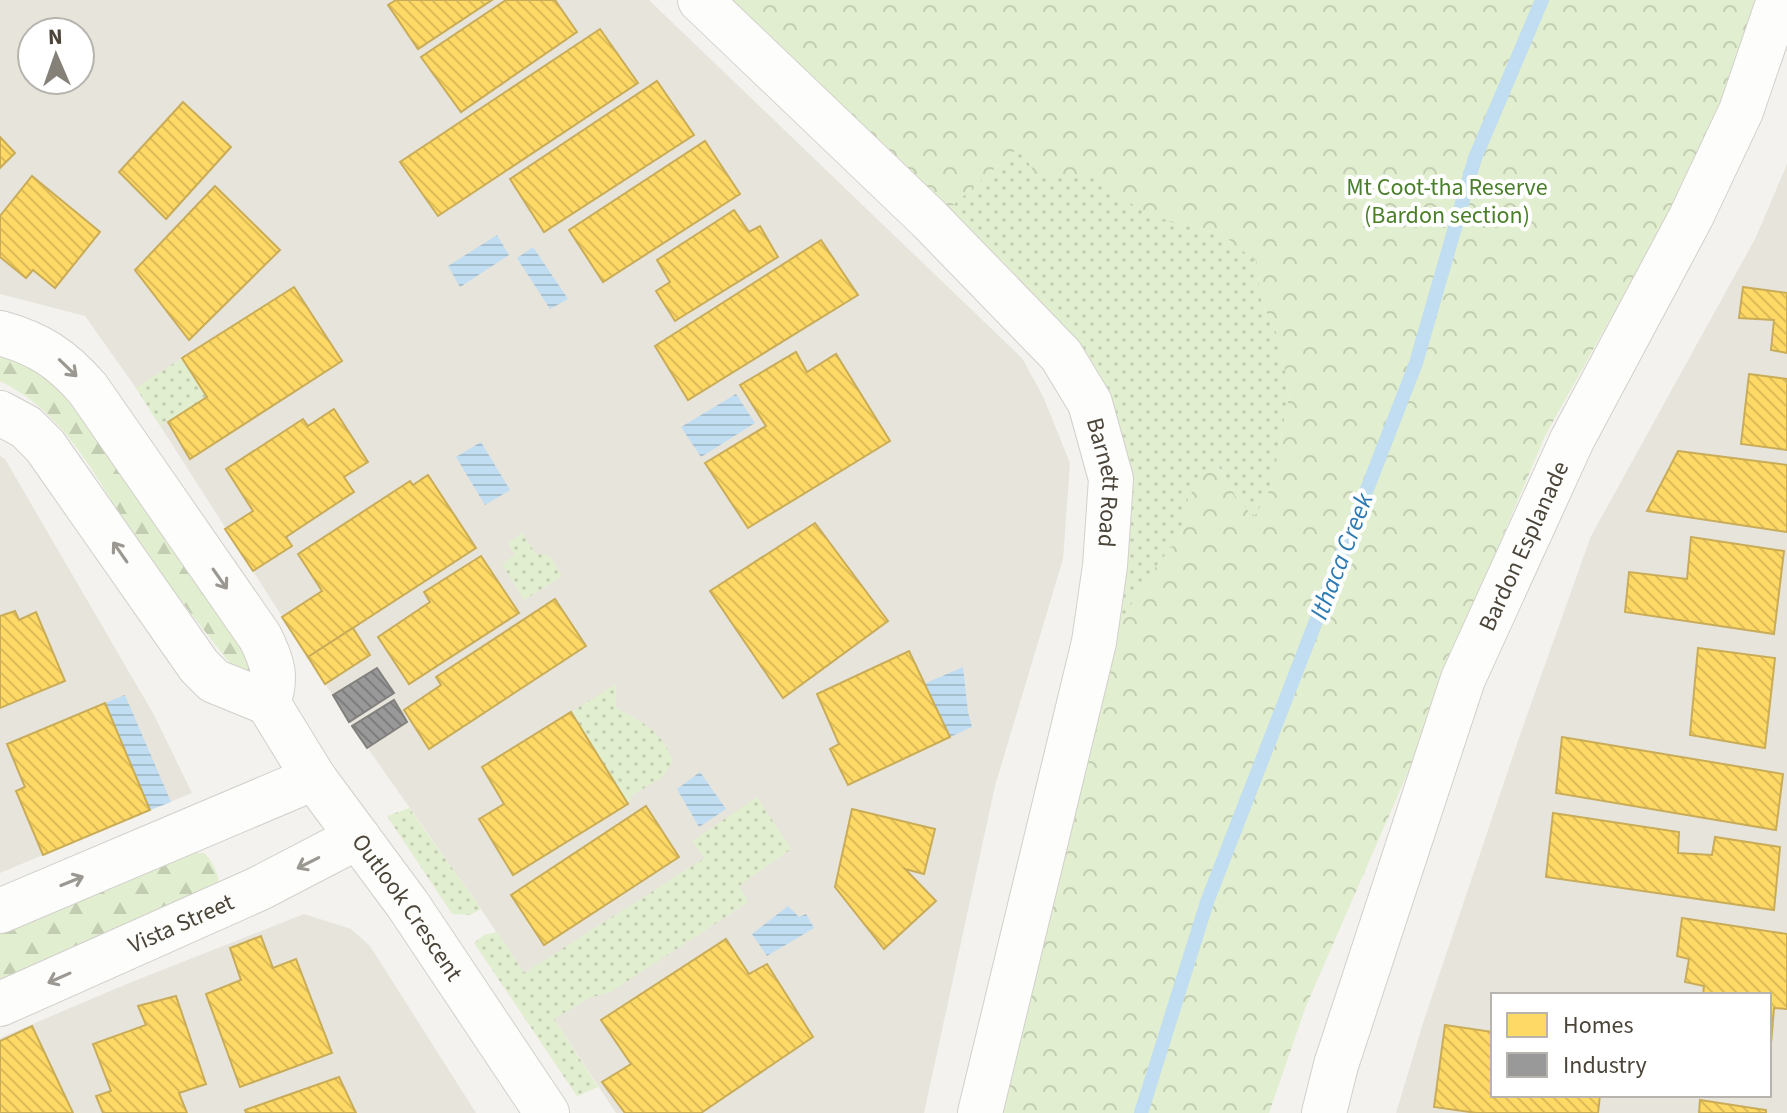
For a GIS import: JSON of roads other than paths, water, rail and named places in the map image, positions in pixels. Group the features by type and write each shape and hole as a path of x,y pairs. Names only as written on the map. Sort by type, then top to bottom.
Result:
{"street":[{"name":"Barnett Road","path":"700,0 929,219 1061,355 1090,403 1111,479 1105,566 1094,642 980,1113"},
{"name":"Bardon Esplanade","path":"1324,1113 1336,1065 1463,679 1572,440 1691,217 1735,124 1779,0"},
{"path":"0,333 48,352 63,362 88,389 260,637 275,670 274,688 268,703 214,681 199,666 45,446 26,427 0,413"},
{"name":"Outlook Crescent","path":"268,703 314,778 408,905 547,1113"},
{"path":"0,911 314,778"},
{"name":"Vista Street","path":"0,1004 247,894 358,837"}],"water":[{"path":"497,235 509,255 460,287 448,266"},
{"path":"533,247 568,299 550,309 517,258"},
{"path":"736,394 755,423 701,457 681,427"},
{"path":"481,442 510,490 485,505 456,457"},
{"path":"963,667 972,727 950,737 924,684"},
{"path":"125,695 171,802 150,810 105,703"},
{"path":"700,772 726,809 699,827 677,789"},
{"path":"788,906 799,917 806,914 814,928 767,956 752,934"}],"waterway":[{"name":"Ithaca Creek","path":"1141,1113 1207,902 1416,363 1475,158 1542,0"}],"park label":[{"name":"Mt Coot-tha Reserve (Bardon section)","path":"1447,201"}]}
